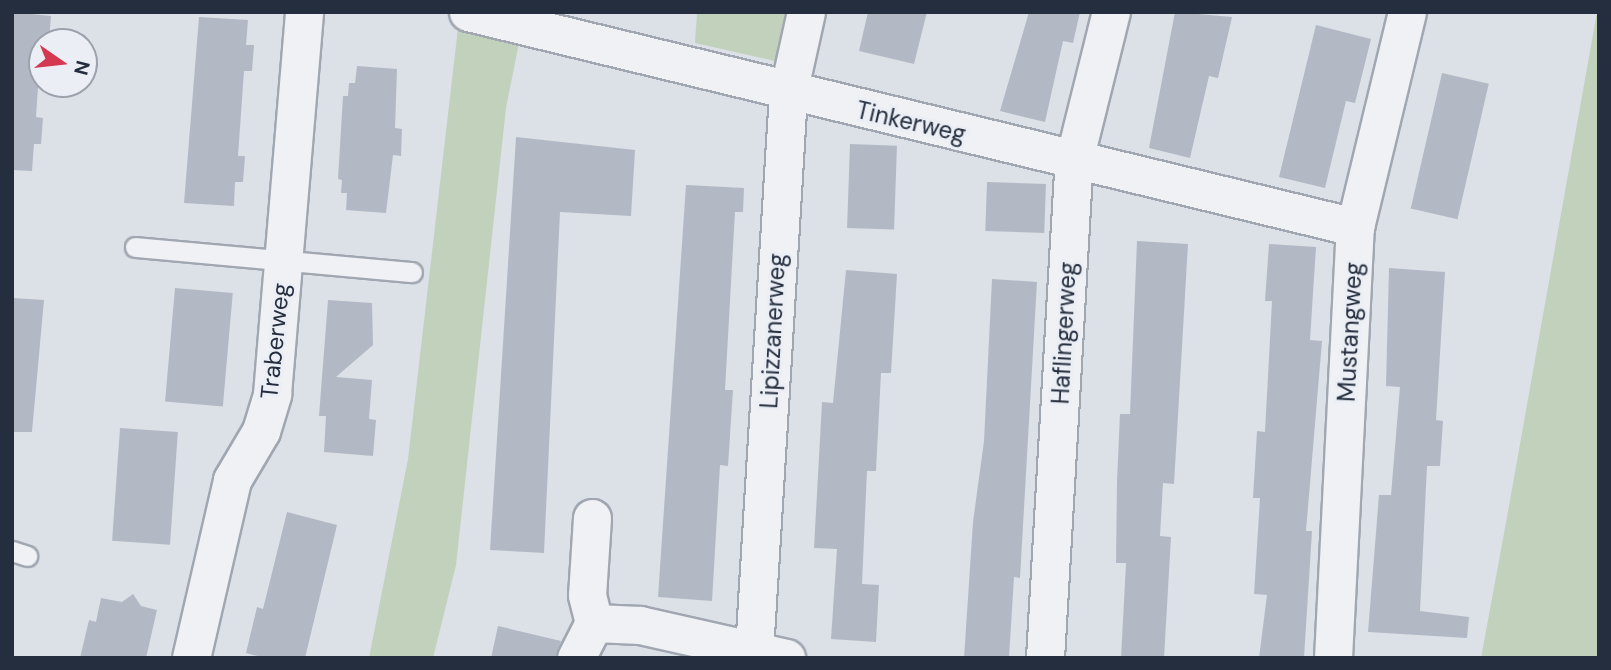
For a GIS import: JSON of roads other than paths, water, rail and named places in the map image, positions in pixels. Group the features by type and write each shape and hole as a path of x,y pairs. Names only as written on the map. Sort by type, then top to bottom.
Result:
{"street":[{"name":"Traberweg","path":"191,658 232,480 261,431 272,394 304,12"},
{"name":"Tinkerweg","path":"468,12 788,93 1355,227"},
{"name":"Lipizzanerweg","path":"770,654 788,93 806,12"},
{"name":"Haflingerweg","path":"1045,658 1074,160 1111,12"},
{"name":"Mustangweg","path":"1333,658 1355,227 1407,12"},
{"path":"576,658 594,623 587,596 592,518"},
{"path":"594,623 640,625 770,654"}],"lane":[{"path":"135,247 412,272"}]}
